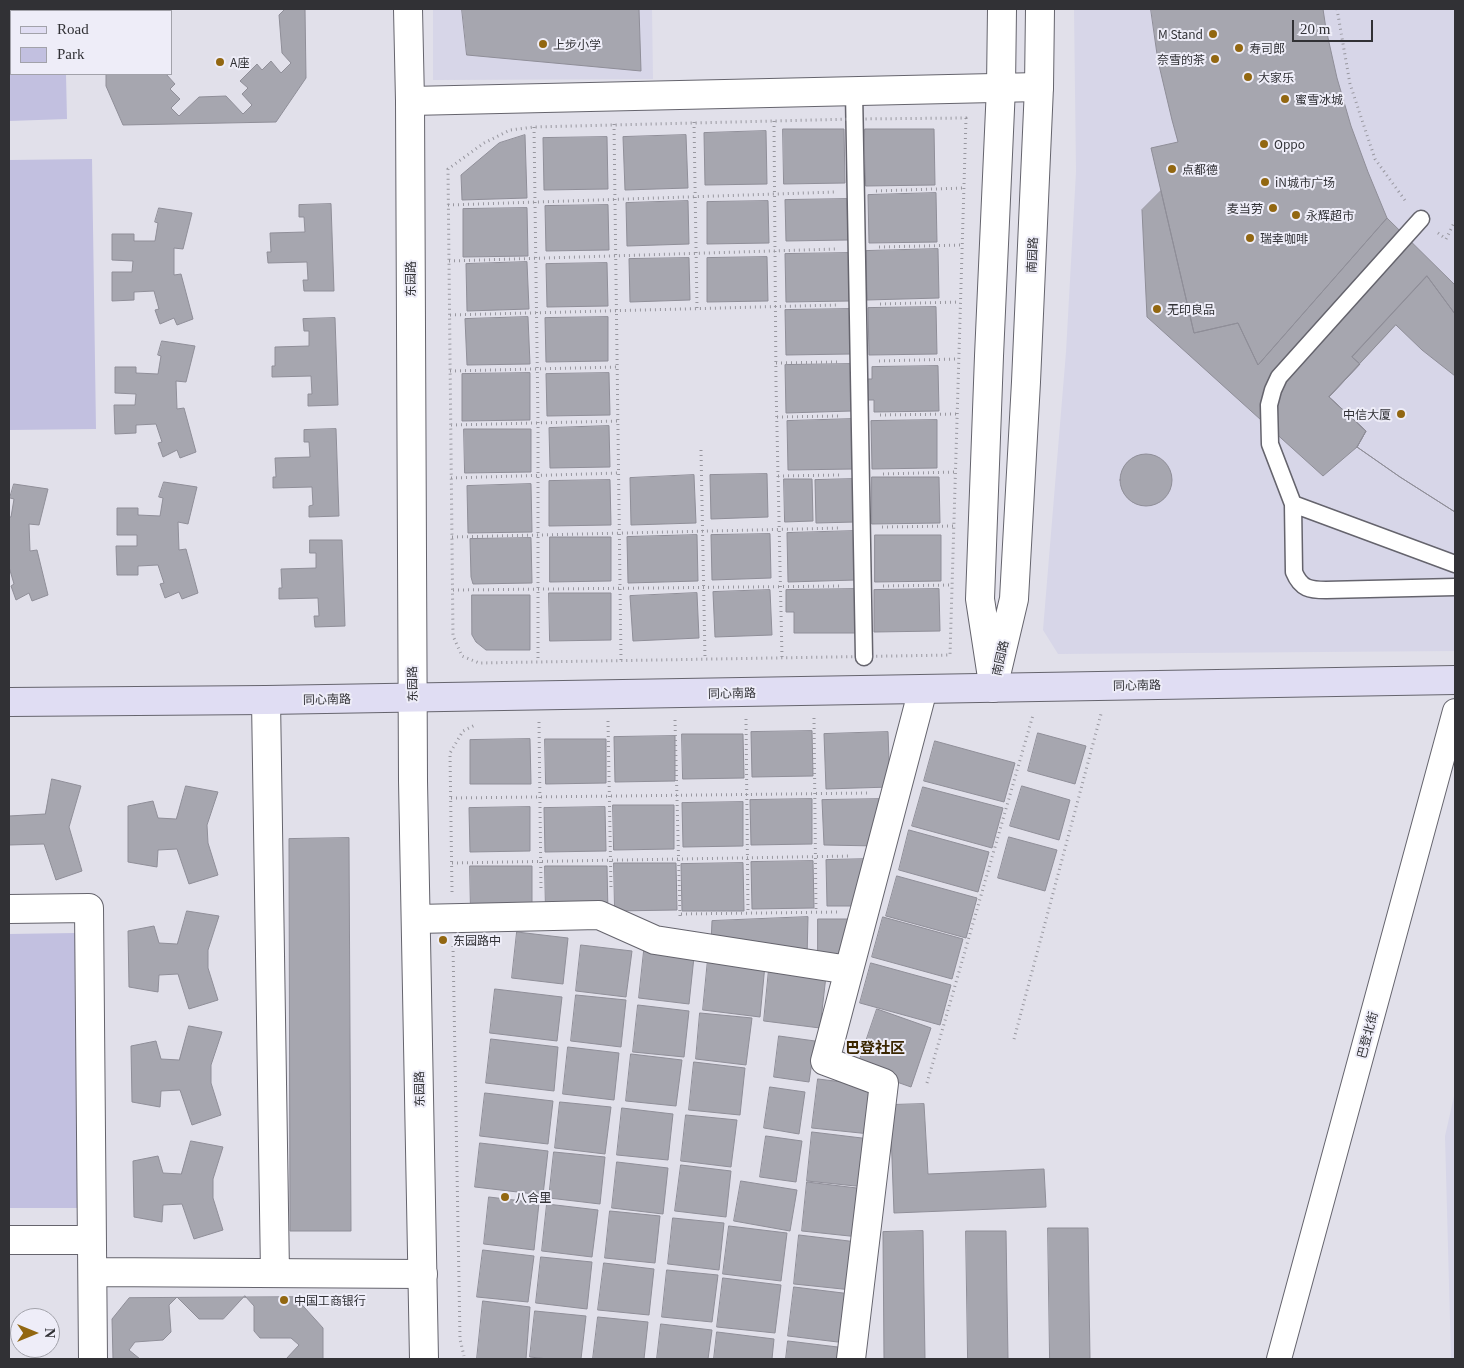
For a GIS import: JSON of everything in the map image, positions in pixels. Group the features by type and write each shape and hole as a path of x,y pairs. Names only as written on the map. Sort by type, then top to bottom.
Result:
{"main road":[{"name":"同心南路","path":"9,702 412,698 1455,680"}],"street":[{"name":"东园路","path":"408,9 412,698 424,1359"},
{"name":"南园路","path":"993,688 980,599 1001,87 1002,9"},
{"name":"南园路","path":"993,688 1014,599 1027,363 1039,87 1040,9"},
{"path":"410,101 1039,87"},
{"path":"851,1359 884,1083 825,1061 923,689"},
{"path":"266,700 275,1273"},
{"name":"巴登北街","path":"1279,1359 1455,711"},
{"path":"9,909 89,908 93,1359"},
{"path":"416,919 599,915 655,940 849,970"},
{"path":"9,1240 92,1240"},
{"path":"92,1272 423,1274"}],"lane":[{"path":"854,91 864,656"},
{"path":"1421,219 1279,377 1269,405 1270,444 1293,504 1294,572 1298,581 1305,587 1314,590 1455,587"},
{"path":"1293,504 1455,564"}],"path":[{"path":"1337,9 1350,84 1375,159 1402,198 1421,219 1446,239 1455,221"},
{"path":"854,118 966,118 950,655 479,663 462,656 453,636 448,169 484,143 510,130 534,126 854,118"},
{"path":"774,120 775,306 782,657"},
{"path":"694,122 697,308"},
{"path":"614,124 621,661"},
{"path":"534,126 538,423 538,662"},
{"path":"448,205 963,188"},
{"path":"449,261 962,245"},
{"path":"450,315 960,302"},
{"path":"450,370 618,367"},
{"path":"451,425 619,421"},
{"path":"701,450 705,660"},
{"path":"451,478 619,473"},
{"path":"452,537 954,526"},
{"path":"452,590 952,586"},
{"path":"1014,1039 1101,714"},
{"path":"927,1083 1033,715"},
{"path":"746,718 748,913"},
{"path":"814,718 816,912"},
{"path":"675,719 680,944"},
{"path":"599,915 612,915 608,720"},
{"path":"539,721 541,916"},
{"path":"463,731 450,753 460,1339 464,1356"},
{"path":"451,798 895,792"},
{"path":"452,863 879,856"},
{"path":"680,914 865,911"}],"shaded area":[{"name":"上步小学","path":"433,9 652,9 653,79 433,80"},
{"name":"iN城市广场","path":"1074,9 1455,9 1455,651 1058,654 1043,630 1066,352 1076,172"},
{"path":"1455,1092 1455,1359 1451,1359 1445,1136"}],"green space":[{"path":"10,44 10,75 66,75 67,119 9,121"},
{"path":"92,159 96,429 9,430 9,160"},
{"path":"75,933 79,1208 9,1208 9,934"}],"building":[{"name":"A座","path":"128,9 285,9 279,15 282,53 291,63 281,73 271,61 262,70 257,64 240,81 248,88 242,94 252,105 243,114 226,96 199,97 179,116 171,108 180,99 170,89 175,84 167,75 172,75 172,10"},
{"path":"305,9 306,78 276,122 123,125 106,86 106,75 172,75 172,10 106,10"},
{"name":"上步小学","path":"462,9 639,9 641,71 467,55"},
{"name":"iN城市广场","path":"1151,9 1323,9 1337,78 1351,126 1387,218 1258,365 1238,323 1194,333 1151,148 1178,142 1158,61"},
{"path":"783,129 844,129 845,183 784,184"},
{"path":"865,129 934,129 935,185 866,186"},
{"path":"766,131 767,184 705,185 704,133"},
{"path":"525,135 527,198 462,200 461,175 499,143"},
{"path":"686,135 688,188 625,190 623,137"},
{"path":"607,137 608,189 544,190 543,138"},
{"path":"1161,191 1194,333 1238,323 1258,365 1387,218 1455,285 1455,314 1427,276 1352,357 1360,364 1329,397 1366,431 1357,447 1323,476 1147,317 1142,210"},
{"path":"936,193 937,242 869,243 868,195"},
{"path":"847,199 848,240 786,241 785,200"},
{"path":"688,201 689,244 627,246 626,203"},
{"path":"768,201 769,243 707,244 707,202"},
{"path":"331,204 334,291 304,291 303,280 308,280 307,262 268,263 267,252 271,252 270,233 305,232 304,217 299,217 299,205"},
{"path":"608,205 609,250 546,251 545,206"},
{"path":"159,208 192,213 183,249 174,248 174,275 181,274 193,319 177,325 174,318 160,324 155,310 159,309 154,291 134,292 134,300 112,301 112,272 132,272 133,261 112,260 112,234 134,234 134,241 155,241 158,223 155,222"},
{"path":"527,208 528,256 463,257 463,209"},
{"path":"938,249 939,298 867,300 866,251"},
{"path":"849,253 850,301 786,302 785,254"},
{"path":"767,257 768,301 707,302 707,258"},
{"path":"689,258 690,300 630,302 629,259"},
{"path":"527,262 529,309 467,311 466,264"},
{"path":"607,263 608,306 547,307 546,264"},
{"name":"中信大厦","path":"1427,276 1455,314 1455,512 1357,447 1366,431 1329,397 1360,364 1352,357"},
{"path":"936,307 937,354 869,355 868,308"},
{"path":"850,309 851,354 786,355 785,310"},
{"path":"528,317 530,364 467,365 465,319"},
{"path":"608,317 608,361 546,362 545,318"},
{"path":"335,318 338,405 308,406 308,394 312,394 311,376 272,377 272,366 275,366 275,347 309,346 309,331 304,331 303,319"},
{"name":"中信大厦","path":"1396,325 1422,350 1455,376 1455,512 1357,447 1366,431 1329,397"},
{"path":"162,341 195,346 186,382 176,381 177,409 184,408 196,452 180,458 177,450 163,457 158,443 162,442 156,424 136,425 136,433 115,434 114,405 135,405 136,394 115,393 115,367 136,367 136,373 158,374 161,356 158,355"},
{"path":"851,364 852,411 786,413 785,365"},
{"path":"938,366 939,411 874,412 874,400 867,400 866,379 872,379 872,367"},
{"path":"530,373 530,420 462,421 462,374"},
{"path":"609,373 610,415 547,416 546,374"},
{"path":"853,419 854,469 788,470 787,421"},
{"path":"937,420 937,468 872,469 871,421"},
{"path":"609,426 610,467 550,468 549,428"},
{"path":"336,429 339,516 309,517 309,506 313,505 312,487 273,488 273,477 276,477 275,458 310,457 309,442 304,442 304,430"},
{"path":"464,429 531,429 531,472 465,473"},
{"path":"1146,454 1156,456 1164,462 1170,470 1172,480 1170,490 1164,498 1156,504 1146,506 1136,504 1128,498 1122,490 1120,480 1122,470 1128,462 1136,456"},
{"path":"767,474 768,517 711,519 710,475"},
{"path":"694,475 696,523 631,525 630,478"},
{"path":"872,477 939,477 940,523 872,524"},
{"path":"784,479 812,479 813,521 785,522"},
{"path":"854,479 855,522 816,523 815,480"},
{"path":"610,480 611,525 549,526 549,481"},
{"path":"164,482 197,487 188,524 178,522 179,550 186,549 198,593 182,599 179,592 165,598 160,584 164,583 158,565 138,566 138,575 117,575 116,546 137,546 137,535 117,535 117,508 138,508 138,515 160,516 163,498 159,497"},
{"path":"14,484 48,489 39,525 29,524 30,551 37,550 48,595 32,601 29,593 16,600 11,586 14,584 9,567 9,517 11,517 14,499 10,498"},
{"path":"531,484 532,532 468,533 467,486"},
{"path":"855,531 856,580 788,582 787,533"},
{"path":"770,534 771,578 712,580 711,535"},
{"path":"697,535 698,581 628,583 627,537"},
{"path":"875,535 941,535 941,581 875,582"},
{"path":"550,537 611,537 611,581 550,582"},
{"path":"531,538 532,583 473,584 471,577 470,539"},
{"path":"310,540 342,540 345,626 315,627 314,616 319,616 318,598 279,599 279,588 282,588 281,569 316,568 316,553 310,553"},
{"path":"856,589 856,633 794,633 794,612 786,612 786,590"},
{"path":"939,589 940,631 874,632 874,590"},
{"path":"770,590 772,635 715,637 713,592"},
{"path":"549,593 611,593 611,640 550,641"},
{"path":"697,593 699,638 633,641 630,596"},
{"path":"472,595 530,595 530,650 486,650 476,642 472,635"},
{"path":"812,731 813,776 752,777 751,732"},
{"path":"888,732 890,787 826,789 824,734"},
{"path":"1038,733 1086,746 1075,784 1028,771"},
{"path":"682,734 743,734 744,778 683,779"},
{"path":"675,736 675,781 615,782 614,737"},
{"path":"530,739 531,784 470,784 470,740"},
{"path":"545,739 606,739 606,783 546,784"},
{"path":"935,741 1015,763 1004,802 924,781"},
{"path":"52,779 81,786 69,827 82,871 56,880 44,844 9,845 9,816 45,814"},
{"path":"186,786 218,792 207,825 208,843 218,875 189,884 177,849 158,850 157,867 128,862 128,806 153,801 158,818 176,819"},
{"path":"1022,786 1070,800 1059,840 1010,826"},
{"path":"923,787 1003,808 992,848 912,826"},
{"path":"812,799 812,844 751,845 750,800"},
{"path":"882,799 877,846 824,845 822,800"},
{"path":"743,802 743,846 683,847 682,803"},
{"path":"613,805 674,805 674,849 614,850"},
{"path":"530,807 530,851 470,852 469,808"},
{"path":"605,807 606,851 545,852 544,808"},
{"path":"909,830 989,852 978,892 899,870"},
{"path":"1009,837 1057,850 1045,891 998,878"},
{"path":"349,838 351,1231 290,1231 289,839"},
{"path":"869,859 860,906 827,906 826,860"},
{"path":"813,861 814,908 752,909 751,862"},
{"path":"614,863 676,863 677,910 615,911"},
{"path":"743,863 744,911 682,911 681,864"},
{"path":"470,866 532,866 532,913 471,914"},
{"path":"545,866 607,866 608,913 546,914"},
{"path":"897,876 977,898 966,938 886,916"},
{"path":"187,911 219,916 208,950 208,968 218,1000 189,1009 178,974 159,975 158,992 129,987 128,931 154,926 159,943 177,944"},
{"path":"808,917 807,959 711,943 712,921"},
{"path":"883,917 963,939 952,979 872,957"},
{"path":"818,919 856,919 849,959 818,956"},
{"path":"517,932 568,938 563,984 512,978"},
{"path":"581,945 632,951 626,997 576,991"},
{"path":"644,951 694,957 689,1004 639,998"},
{"path":"708,959 765,965 760,1017 703,1010"},
{"path":"871,963 951,985 940,1025 860,1003"},
{"path":"769,969 826,976 820,1028 764,1021"},
{"path":"495,989 562,997 557,1041 490,1033"},
{"path":"576,995 626,1000 621,1047 571,1041"},
{"path":"638,1005 689,1011 684,1057 633,1052"},
{"path":"877,1009 931,1028 911,1087 857,1068"},
{"path":"700,1013 752,1018 746,1065 696,1059"},
{"path":"189,1026 222,1032 211,1065 211,1083 221,1115 192,1125 180,1090 161,1091 160,1107 132,1102 131,1046 156,1041 161,1059 179,1060"},
{"path":"779,1036 815,1041 809,1082 774,1077"},
{"path":"491,1039 558,1047 554,1091 486,1083"},
{"path":"568,1047 619,1053 614,1100 563,1094"},
{"path":"631,1054 682,1060 676,1106 626,1101"},
{"path":"694,1062 745,1068 740,1115 689,1110"},
{"path":"818,1079 875,1086 870,1134 812,1128"},
{"path":"770,1087 805,1092 799,1134 764,1128"},
{"path":"485,1093 553,1101 548,1144 480,1136"},
{"path":"560,1102 611,1107 605,1154 555,1148"},
{"path":"924,1104 928,1174 1044,1169 1046,1207 894,1213 890,1105"},
{"path":"622,1108 673,1114 668,1160 617,1155"},
{"path":"686,1115 737,1120 731,1167 681,1161"},
{"path":"812,1132 870,1139 865,1187 807,1181"},
{"path":"766,1136 802,1141 796,1182 760,1177"},
{"path":"191,1141 223,1147 213,1179 213,1198 223,1230 194,1239 182,1204 163,1205 162,1222 134,1217 133,1161 158,1156 163,1173 181,1174"},
{"path":"480,1143 548,1151 543,1195 475,1187"},
{"path":"554,1152 605,1157 600,1204 549,1198"},
{"path":"617,1162 668,1168 663,1214 612,1208"},
{"path":"681,1165 731,1171 726,1217 675,1211"},
{"path":"741,1181 797,1190 790,1231 734,1221"},
{"path":"807,1182 865,1189 859,1237 802,1231"},
{"path":"489,1197 539,1203 534,1250 484,1244"},
{"path":"547,1204 598,1210 592,1257 542,1251"},
{"path":"610,1211 660,1216 655,1263 605,1258"},
{"path":"673,1218 724,1223 719,1270 668,1264"},
{"path":"729,1226 787,1233 781,1281 723,1274"},
{"path":"1048,1228 1088,1228 1090,1359 1050,1359"},
{"path":"923,1231 925,1359 884,1359 883,1232"},
{"path":"966,1231 1006,1231 1008,1359 968,1359"},
{"path":"799,1235 857,1242 852,1290 794,1284"},
{"path":"483,1250 534,1256 528,1302 477,1297"},
{"path":"541,1257 592,1262 587,1309 536,1303"},
{"path":"604,1263 654,1269 649,1315 598,1310"},
{"path":"667,1270 718,1275 712,1322 662,1317"},
{"path":"723,1278 781,1285 775,1333 717,1327"},
{"path":"794,1287 851,1294 846,1343 788,1336"},
{"path":"245,1296 254,1306 254,1331 260,1338 291,1338 299,1345 286,1359 140,1359 129,1350 135,1342 163,1340 171,1332 169,1305 177,1297 199,1319 223,1319"},
{"path":"295,1297 323,1328 323,1359 113,1359 112,1319 129,1298"},
{"path":"483,1301 530,1307 526,1359 477,1359"},
{"path":"535,1311 586,1316 581,1359 530,1357"},
{"path":"598,1317 648,1322 644,1359 593,1359"},
{"path":"661,1324 712,1330 708,1359 657,1359"},
{"path":"717,1332 774,1339 772,1359 714,1359"},
{"path":"788,1341 846,1348 844,1359 786,1359"}],"place":[{"name":"M Stand","path":"1213,34"},
{"name":"上步小学","path":"543,44"},
{"name":"寿司郎","path":"1239,48"},
{"name":"奈雪的茶","path":"1215,59"},
{"name":"A座","path":"220,62"},
{"name":"大家乐","path":"1248,77"},
{"name":"蜜雪冰城","path":"1285,99"},
{"name":"Oppo","path":"1264,144"},
{"name":"点都德","path":"1172,169"},
{"name":"iN城市广场","path":"1265,182"},
{"name":"麦当劳","path":"1273,208"},
{"name":"永辉超市","path":"1296,215"},
{"name":"瑞幸咖啡","path":"1250,238"},
{"name":"无印良品","path":"1157,309"},
{"name":"中信大厦","path":"1401,414"},
{"name":"东园路中","path":"443,940"},
{"name":"八合里","path":"505,1197"},
{"name":"中国工商银行","path":"284,1300"}],"district":[{"name":"巴登社区","path":"875,1047"}]}
